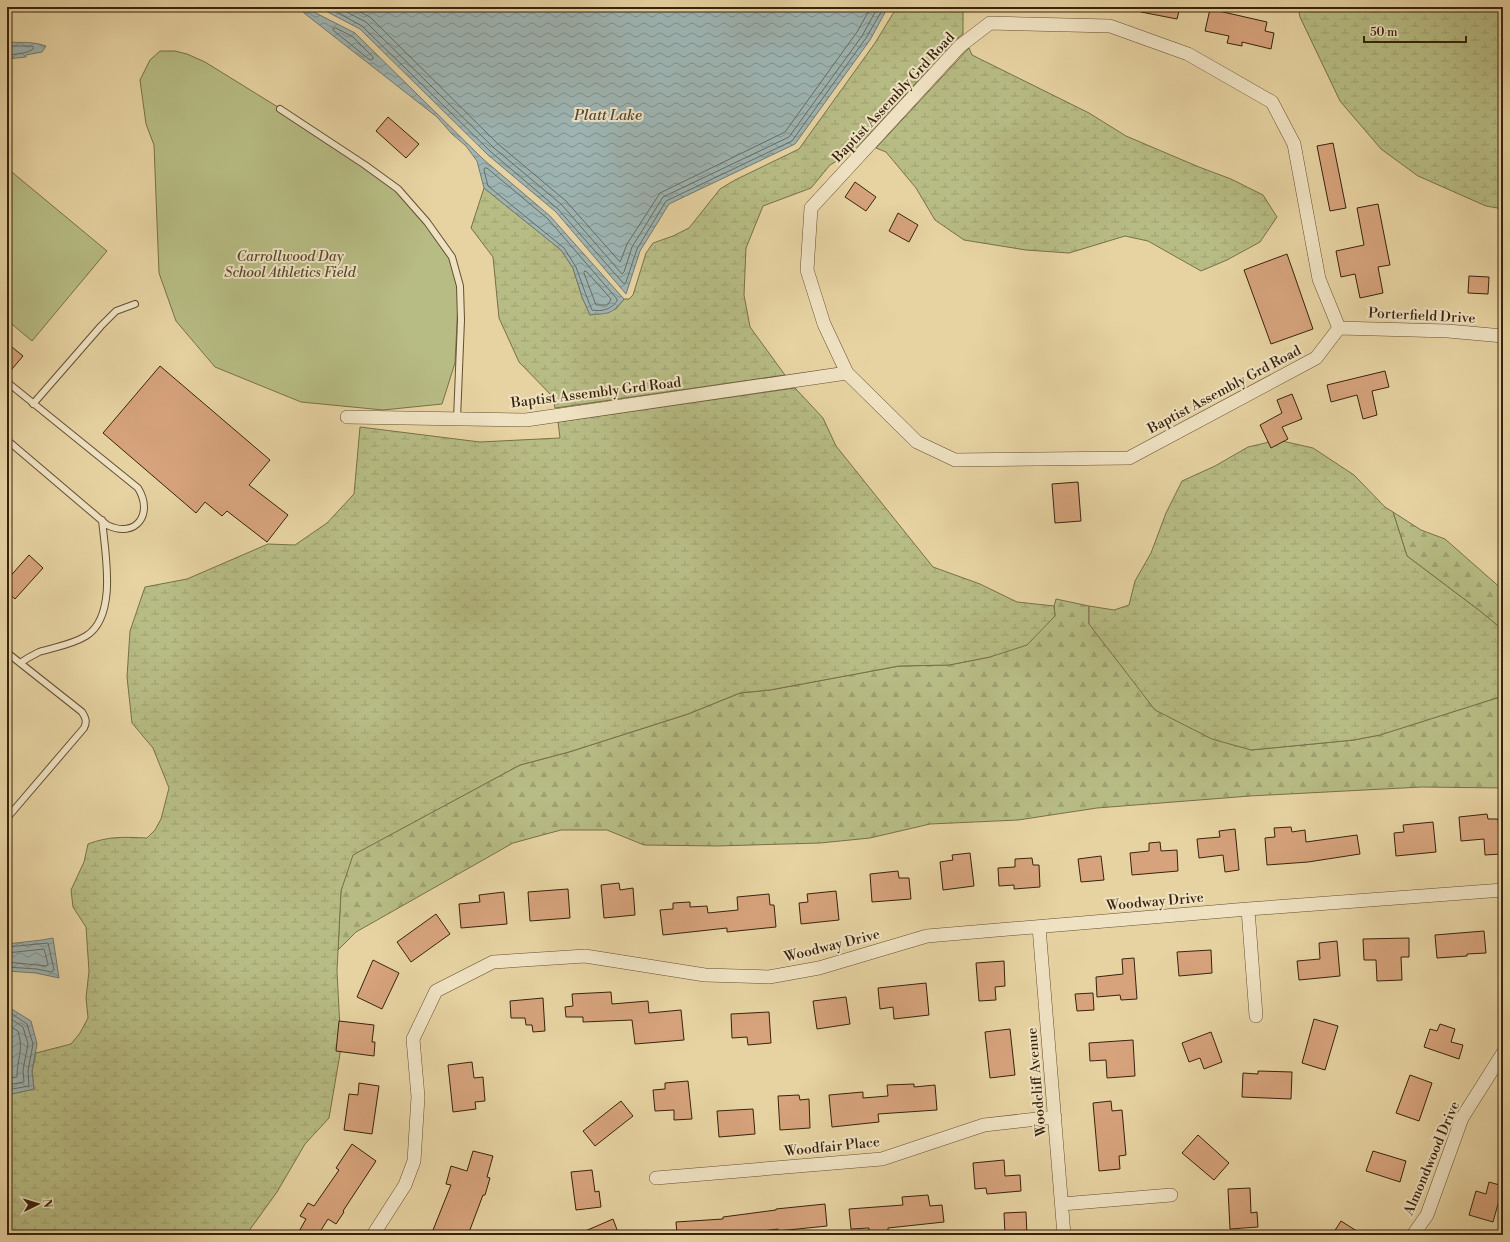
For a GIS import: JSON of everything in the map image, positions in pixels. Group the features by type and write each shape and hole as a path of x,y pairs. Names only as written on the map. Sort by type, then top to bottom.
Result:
{"street":[{"name":"Baptist Assembly Grd Road","path":"990,23 1110,26 1188,54 1272,102 1294,144 1319,278 1339,328 1316,358 1129,458 955,460 917,442 847,373 824,324 807,270 811,208 960,46 990,23"},
{"name":"Porterfield Drive","path":"1339,328 1448,331 1503,336"},
{"name":"Baptist Assembly Grd Road","path":"347,417 526,420 847,373"},
{"name":"Woodway Drive","path":"372,1235 405,1185 414,1161 418,1097 413,1039 436,991 493,962 585,956 705,975 768,976 820,968 928,936 1248,909 1503,890"},
{"path":"1248,909 1256,1016"},
{"name":"Woodcliff Avenue","path":"1039,927 1064,1235"},
{"name":"Almondwood Drive","path":"1413,1235 1427,1215 1462,1118 1503,1053"},
{"name":"Woodfair Place","path":"656,1178 882,1159 984,1124 1055,1117"},
{"path":"1062,1204 1171,1195"}],"lane":[{"path":"280,109 365,165 398,190 427,222 452,257 460,286 461,320 457,419"},
{"path":"33,404 101,326 116,311 135,304"},
{"path":"7,382 138,488 144,496 145,507 140,522 132,528 115,529 102,520 7,440"},
{"path":"20,663 38,653 72,643 87,636 98,624 103,614 107,597 102,520"},
{"path":"7,655 10,655 82,712 86,718 84,728 7,818"}],"green space":[{"path":"897,7 963,7 963,34 954,41 855,150 830,165 811,188 763,206 746,248 744,295 750,327 785,375 555,408 553,397 519,362 499,318 493,257 471,228 484,188 561,250 573,268 582,297 590,315 616,309 624,299 629,299 633,295 646,253 653,243 673,236 689,228 720,189 735,180 799,149 875,43"},
{"path":"1298,7 1503,7 1503,209 1486,206 1418,176 1381,149 1340,101 1300,17"},
{"path":"969,48 972,55 1089,113 1126,136 1231,179 1263,195 1277,217 1260,242 1227,260 1201,271 1148,241 1125,236 1069,253 1026,250 964,240 935,220 916,188 886,152 876,148"},
{"name":"Carrollwood Day School Athletics Field","path":"160,51 175,51 187,54 205,62 294,117 402,191 449,253 459,283 455,363 442,404 383,410 301,402 215,367 176,321 159,273 154,145 146,124 140,80 150,60"},
{"path":"7,168 107,251 32,341 7,320"},
{"path":"795,388 823,418 836,446 933,567 980,584 1017,602 1054,606 1055,616 1027,645 990,657 949,665 899,666 770,690 740,693 688,714 569,752 520,765 353,855 341,891 337,971 341,1048 329,1118 305,1144 277,1192 246,1235 7,1235 7,1095 34,1089 32,1071 36,1053 71,1044 80,1033 88,1018 86,998 89,971 86,927 73,907 71,890 84,862 88,844 110,838 147,838 155,830 161,819 169,788 153,748 132,723 127,677 130,631 145,587 187,579 268,544 295,545 327,523 354,494 360,427 480,442 560,438 558,422"},
{"path":"1278,440 1313,448 1354,475 1385,507 1393,512 1407,556 1503,630 1503,696 1380,735 1354,740 1251,750 1212,739 1155,710 1089,624 1089,606 1114,610 1129,605 1135,581 1151,553 1166,513 1182,481 1215,466 1248,447"},
{"path":"1393,512 1421,530 1445,539 1503,590 1503,630 1407,556"},
{"path":"1056,599 1089,606 1089,624 1251,750 1354,740 1379,735 1503,696 1503,788 1422,787 1250,796 1097,808 1018,820 930,824 870,838 820,843 717,846 644,845 607,830 561,830 513,843 356,932 338,950 341,890 352,855 520,765 569,752 688,714 740,693 770,690 899,666 949,665 990,657 1055,616 1054,606"}],"water":[{"path":"298,7 304,7 355,33 483,159 550,216 624,299 620,304 613,311 590,315 582,297 573,268 561,250 484,188 477,161 466,146 452,134 437,117"},
{"name":"Platt Lake","path":"318,7 888,7 870,40 795,144 669,204 640,251 626,294 556,212 488,155 360,29"},
{"path":"7,42 41,44 46,46 42,52 26,55 26,57 7,59"},
{"path":"53,938 59,978 36,973 7,971 7,944"},
{"path":"10,1008 31,1021 37,1044 32,1071 34,1089 7,1095 7,1012"}],"building":[{"path":"1142,7 1180,7 1177,19 1141,12"},
{"path":"1210,9 1267,22 1265,31 1274,33 1271,49 1242,42 1242,46 1227,43 1229,36 1205,31"},
{"path":"388,117 419,144 406,158 376,131"},
{"path":"1333,143 1346,208 1330,211 1317,146"},
{"path":"855,182 876,197 866,211 845,197"},
{"path":"1378,204 1390,265 1378,267 1383,293 1360,298 1355,274 1341,277 1336,251 1364,245 1357,208"},
{"path":"898,213 918,225 909,242 889,231"},
{"path":"1287,254 1313,329 1271,344 1244,270"},
{"path":"1469,276 1489,277 1488,294 1468,293"},
{"path":"7,343 23,356 7,375"},
{"path":"160,366 270,460 249,485 288,515 267,542 227,511 222,516 205,502 196,513 103,433"},
{"path":"1385,371 1389,387 1372,391 1377,415 1363,419 1357,395 1331,402 1327,385"},
{"path":"1292,394 1302,419 1282,427 1288,439 1271,448 1260,425 1282,413 1277,400"},
{"path":"1078,482 1081,521 1055,523 1052,484"},
{"path":"29,555 43,568 15,599 7,592 7,580"},
{"path":"1487,814 1488,819 1498,819 1501,854 1485,855 1484,839 1461,841 1459,817"},
{"path":"1433,822 1436,852 1396,856 1394,833 1404,832 1403,825"},
{"path":"1291,827 1292,832 1305,830 1306,842 1357,835 1360,854 1308,862 1267,865 1265,838 1275,837 1274,828"},
{"path":"1235,829 1239,870 1225,872 1223,855 1199,858 1197,839 1220,837 1219,831"},
{"path":"1160,842 1161,851 1177,850 1178,871 1132,875 1130,853 1149,851 1149,843"},
{"path":"970,853 974,886 943,890 940,862 953,860 952,855"},
{"path":"1101,856 1104,880 1081,882 1078,859"},
{"path":"1032,858 1033,865 1039,865 1040,887 1014,889 1014,885 999,886 998,868 1015,867 1015,859"},
{"path":"898,871 899,878 909,878 911,899 872,902 870,874"},
{"path":"619,883 620,890 633,888 635,915 604,918 601,885"},
{"path":"568,889 570,918 530,921 528,892"},
{"path":"836,891 839,920 801,924 799,903 808,902 807,894"},
{"path":"504,892 507,924 461,928 459,904 480,902 479,895"},
{"path":"769,894 770,905 774,905 776,927 727,932 727,928 663,935 660,910 673,909 673,903 690,902 690,907 707,906 708,913 738,910 737,897"},
{"path":"436,914 450,934 411,962 397,942"},
{"path":"1484,931 1486,953 1437,958 1435,935"},
{"path":"1409,938 1409,957 1401,957 1402,980 1377,981 1376,960 1364,960 1363,939"},
{"path":"1337,941 1340,976 1299,980 1297,961 1320,959 1319,943"},
{"path":"1211,950 1212,973 1179,976 1177,952"},
{"path":"1134,958 1137,999 1121,1000 1120,995 1097,997 1096,977 1123,974 1122,959"},
{"path":"373,960 399,973 382,1009 357,997"},
{"path":"1004,961 1005,986 995,987 996,1000 979,1001 976,963"},
{"path":"926,983 929,1015 894,1019 893,1007 880,1009 878,988"},
{"path":"611,992 612,1004 648,1001 649,1013 681,1010 684,1040 635,1044 632,1020 583,1022 583,1017 566,1017 565,1007 573,1006 572,994"},
{"path":"1093,993 1094,1010 1077,1011 1075,994"},
{"path":"846,997 850,1024 817,1029 813,1001"},
{"path":"543,998 545,1031 533,1032 532,1025 526,1025 525,1018 511,1018 510,1001"},
{"path":"769,1012 771,1043 748,1045 747,1037 732,1038 731,1014"},
{"path":"1314,1019 1338,1026 1325,1070 1302,1063"},
{"path":"339,1021 374,1025 372,1042 375,1042 374,1056 336,1051"},
{"path":"1440,1024 1455,1029 1451,1042 1463,1045 1459,1059 1424,1047 1430,1029 1437,1031"},
{"path":"1010,1029 1015,1075 990,1078 985,1032"},
{"path":"1211,1032 1222,1062 1204,1069 1200,1058 1189,1062 1182,1043"},
{"path":"1133,1040 1135,1076 1107,1078 1106,1060 1090,1061 1089,1043"},
{"path":"472,1062 474,1078 483,1077 485,1101 475,1102 476,1109 453,1112 448,1065"},
{"path":"1258,1071 1292,1072 1291,1099 1242,1097 1243,1073 1258,1074"},
{"path":"1410,1075 1432,1083 1419,1121 1396,1113"},
{"path":"688,1081 692,1119 674,1120 674,1110 655,1111 653,1090 665,1089 665,1083"},
{"path":"359,1083 379,1086 372,1134 344,1130 349,1094 358,1095"},
{"path":"914,1084 914,1087 935,1085 937,1110 878,1114 879,1122 832,1127 829,1095 863,1092 863,1098 888,1096 887,1085"},
{"path":"799,1095 800,1100 809,1099 810,1128 780,1130 778,1096"},
{"path":"621,1101 633,1116 595,1146 583,1131"},
{"path":"1111,1101 1112,1111 1122,1110 1126,1155 1119,1156 1120,1169 1099,1171 1093,1103"},
{"path":"753,1109 755,1134 719,1137 717,1111"},
{"path":"1198,1135 1229,1163 1214,1180 1182,1153"},
{"path":"352,1144 376,1161 336,1224 328,1219 318,1235 297,1235 306,1219 300,1216 308,1203 314,1206 339,1170 336,1168"},
{"path":"473,1151 493,1156 487,1177 490,1178 485,1195 483,1195 468,1235 431,1235 451,1185 446,1184 451,1166 467,1171"},
{"path":"1373,1151 1406,1161 1400,1182 1366,1171"},
{"path":"1004,1160 1005,1176 1020,1175 1021,1191 987,1194 986,1188 975,1189 973,1163"},
{"path":"592,1170 595,1192 599,1191 601,1207 576,1210 571,1172"},
{"path":"1489,1182 1503,1186 1493,1222 1469,1215 1476,1191 1486,1194"},
{"path":"1250,1188 1251,1213 1257,1212 1258,1227 1230,1229 1228,1189"},
{"path":"928,1195 930,1206 942,1205 944,1222 888,1228 888,1234 869,1235 869,1228 851,1229 849,1209 903,1205 902,1197"},
{"path":"825,1204 827,1226 778,1231 778,1229 729,1235 677,1235 676,1222 723,1219 723,1217 776,1209"},
{"path":"1026,1212 1027,1235 1005,1235 1004,1213"},
{"path":"613,1219 619,1235 576,1235"},
{"path":"1341,1221 1363,1235 1332,1235"}]}
